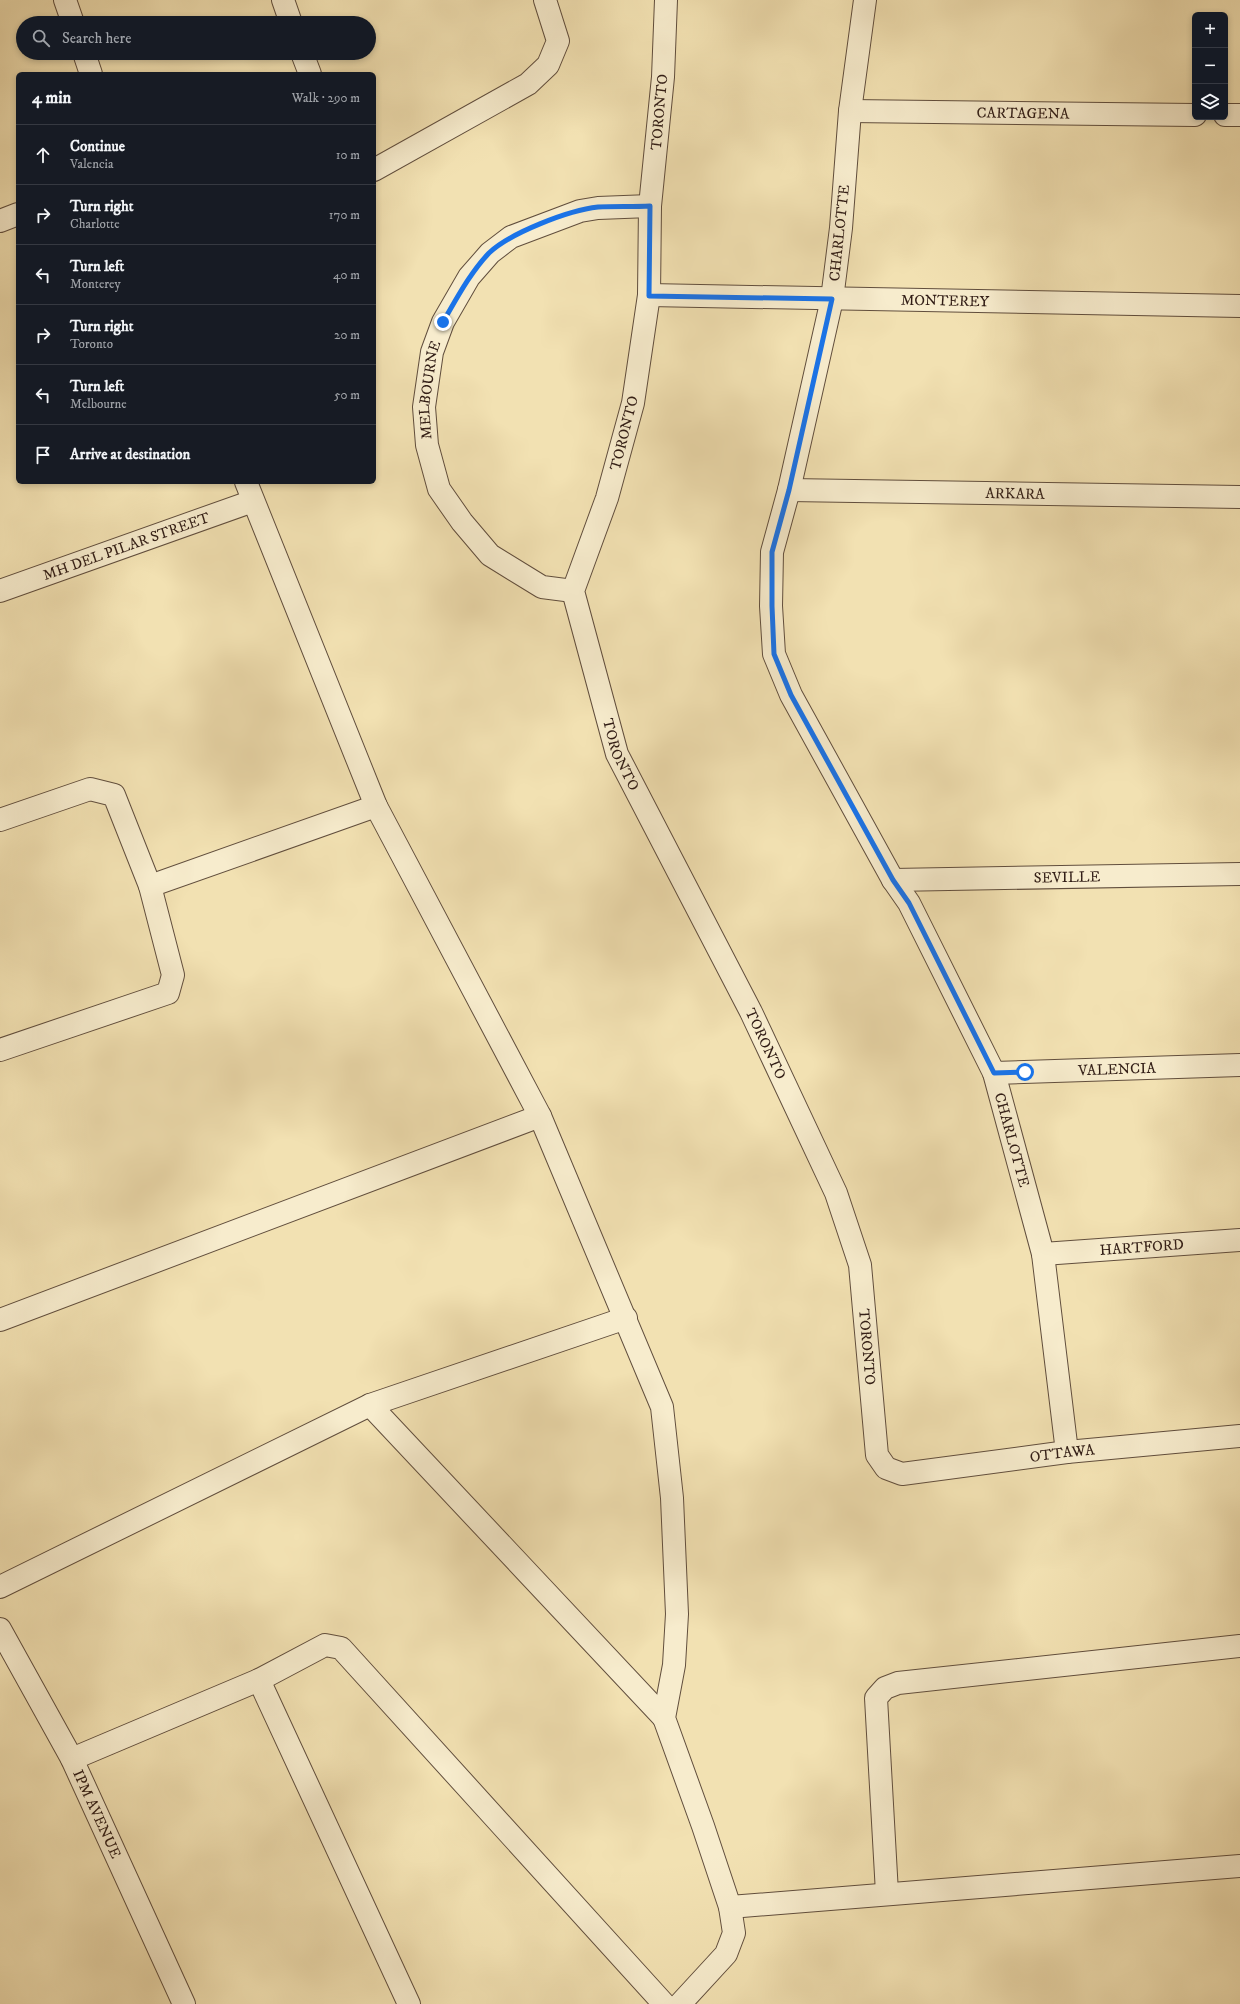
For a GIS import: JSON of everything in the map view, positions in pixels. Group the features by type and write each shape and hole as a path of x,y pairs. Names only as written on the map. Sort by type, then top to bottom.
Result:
{"street":[{"path":"65,0 71,16"},
{"path":"283,0 289,16"},
{"path":"376,169 528,84 548,65 558,41 546,0"},
{"name":"TORONTO","path":"666,0 663,77 650,206 649,296 633,403 607,498 573,591 617,754 751,1012 836,1193 860,1265 876,1455 886,1468"},
{"name":"CHARLOTTE","path":"865,0 850,111 841,228 832,299 789,490 772,552 774,654 791,695 893,880 909,903 994,1073 1043,1254 1067,1452"},
{"path":"86,60 90,72"},
{"path":"305,60 309,72"},
{"name":"CARTAGENA","path":"850,111 1192,115"},
{"path":"1228,115 1240,115"},
{"name":"MELBOURNE","path":"573,591 542,587 490,555 462,522 439,489 427,445 424,407 432,352 443,322 469,277 490,253 511,237 580,211 598,208 650,206"},
{"path":"0,221 16,215"},
{"name":"MONTEREY","path":"649,296 1240,306"},
{"name":"ARKARA","path":"789,490 1240,497"},
{"path":"249,492 376,806 540,1116 626,1318 662,1407 672,1498 677,1614 674,1665 664,1718"},
{"name":"MH DEL PILAR STREET","path":"0,591 249,492"},
{"path":"0,820 90,789 114,795 150,886 173,975 168,994 0,1050"},
{"path":"150,886 376,806"},
{"name":"SEVILLE","path":"893,880 1240,874"},
{"name":"VALENCIA","path":"994,1073 1240,1064"},
{"path":"0,1320 540,1116"},
{"name":"HARTFORD","path":"1043,1254 1240,1240"},
{"path":"0,1587 370,1404 626,1318"},
{"path":"370,1404 664,1718 703,1826 730,1907 734,1933 726,1954 680,2004"},
{"name":"OTTAWA","path":"886,1468 902,1474 1067,1452 1240,1436"},
{"name":"IPM AVENUE","path":"0,1629 72,1759 184,2004"},
{"path":"72,1759 259,1680 325,1645 341,1648 664,2004"},
{"path":"887,1893 876,1698 885,1688 898,1683 1240,1646"},
{"path":"259,1680 409,2004"},
{"path":"730,1907 887,1893 1240,1866"}],"route":[{"path":"443,322 469,277 490,253 511,237 580,211 598,208 650,206 649,296 832,299 789,490 772,552 774,654 791,695 893,880 909,903 994,1073 1025,1072"}]}
